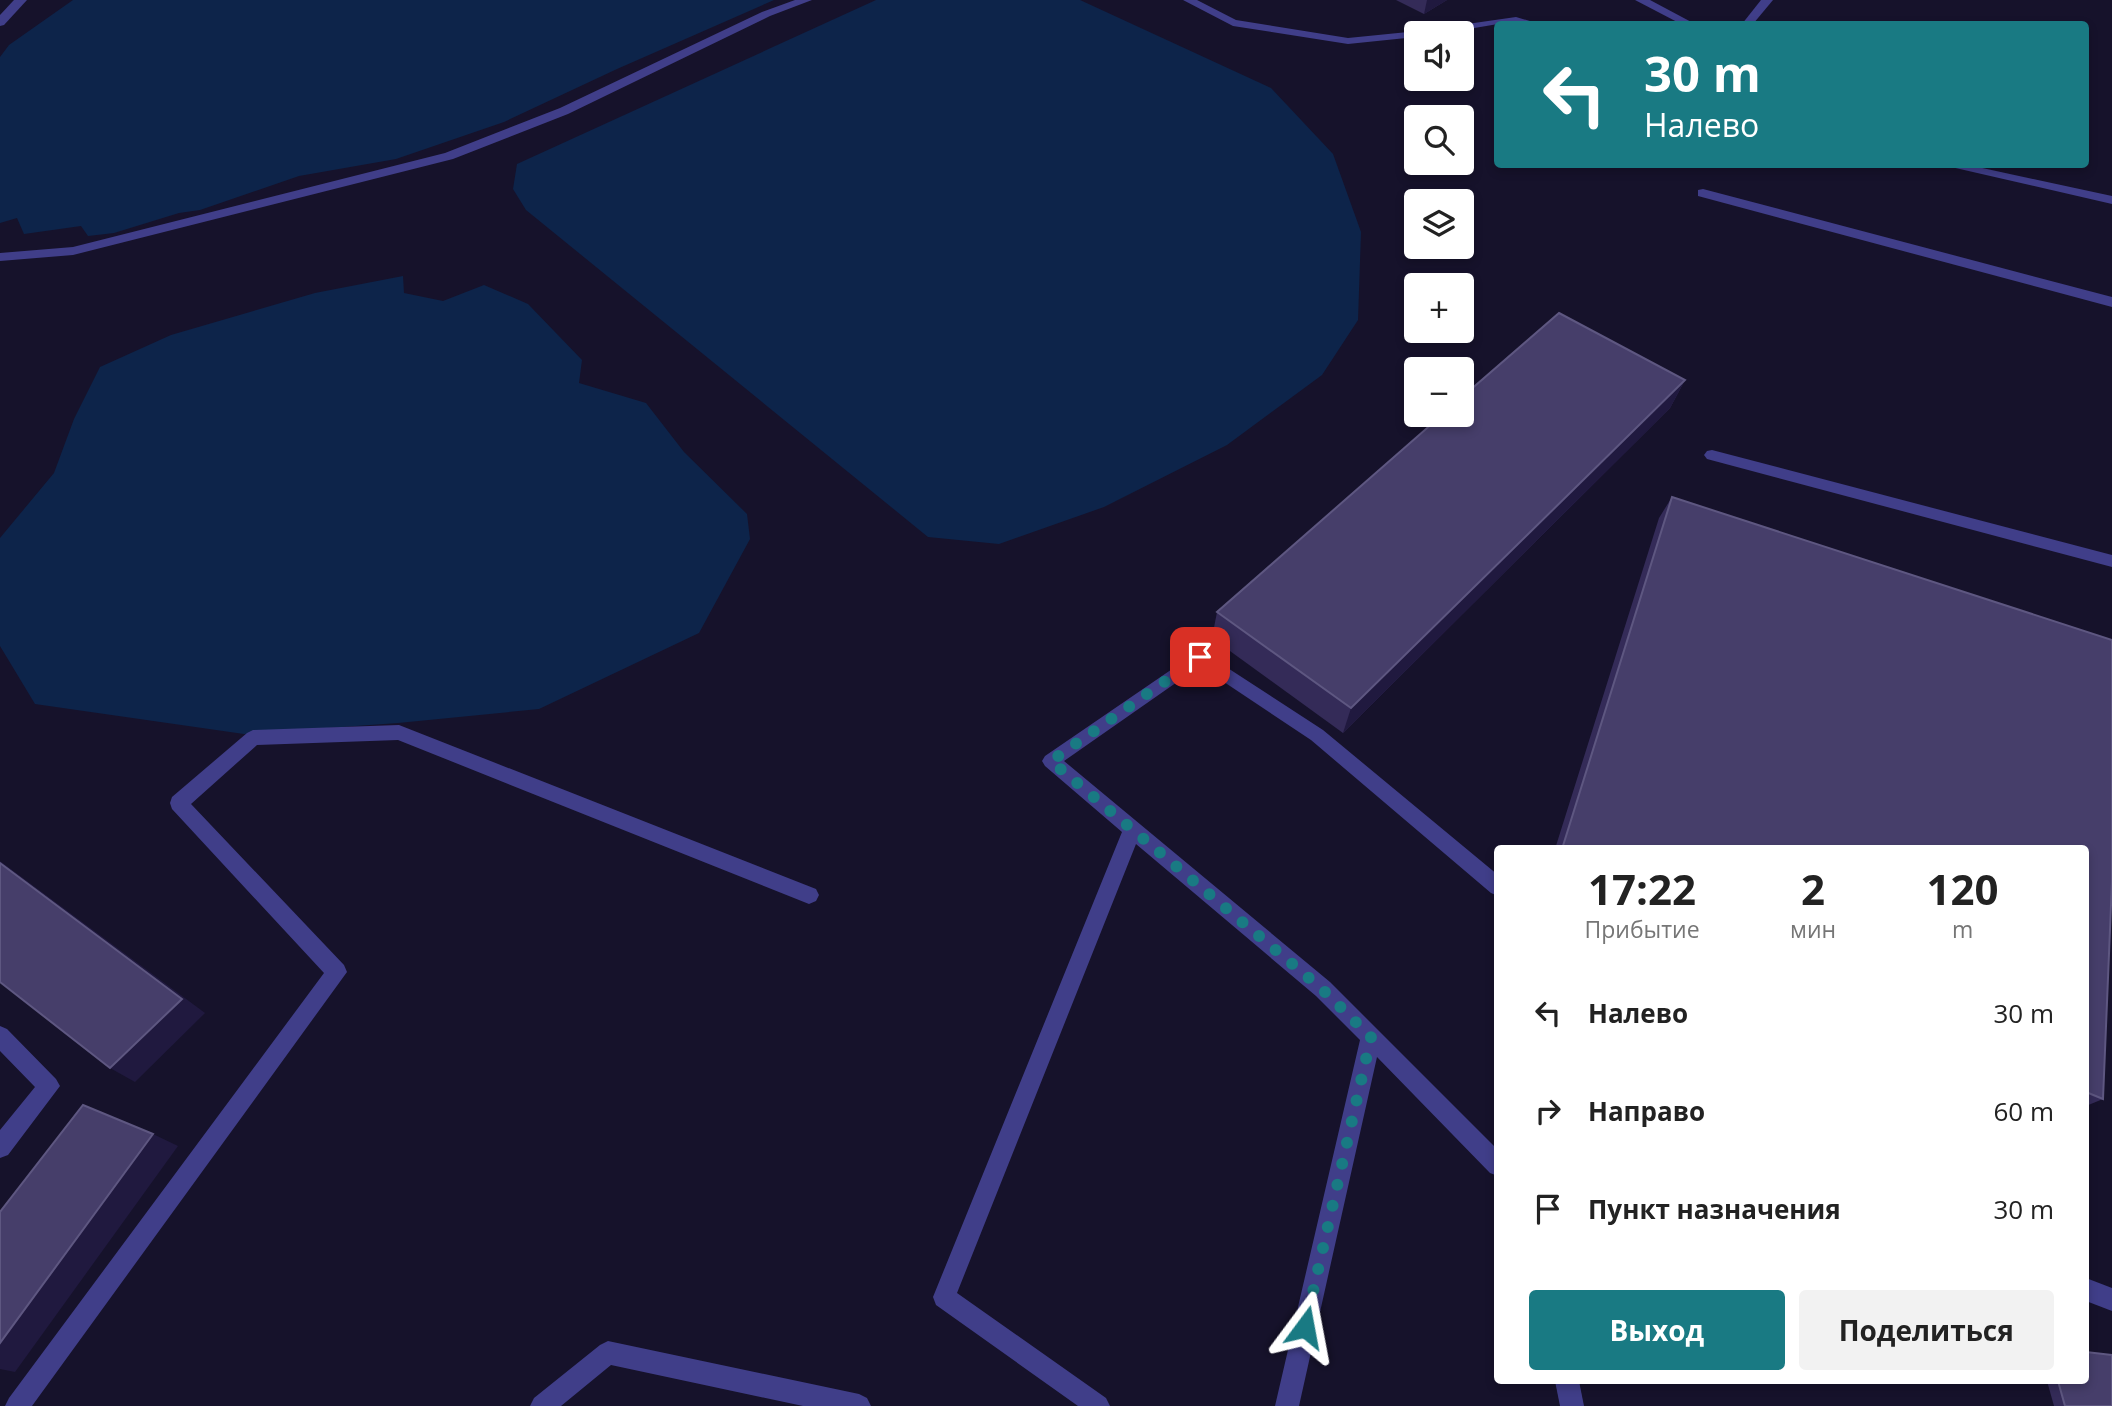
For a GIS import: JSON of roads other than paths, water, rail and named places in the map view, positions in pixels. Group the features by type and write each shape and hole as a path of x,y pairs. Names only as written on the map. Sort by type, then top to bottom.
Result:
{"lane":[{"path":"0,23 10,8 21,0"},
{"path":"0,257 73,251 449,156 564,111 766,15 806,0"},
{"path":"1189,0 1233,23 1348,41 1404,35"},
{"path":"1642,0 1683,21"},
{"path":"1750,21 1766,0"},
{"path":"1474,26 1494,23"},
{"path":"1963,168 2112,200"},
{"path":"1703,192 2112,303"},
{"path":"1712,455 2112,561"},
{"path":"1494,884 1317,735 1200,657 1051,761 1322,989 1494,1161"},
{"path":"17,1406 337,972 179,803 253,738 398,732 809,895"},
{"path":"1098,1406 944,1297 1132,831"},
{"path":"0,1036 49,1086 0,1147"},
{"path":"1287,1406 1371,1037"},
{"path":"2089,1290 2112,1300"},
{"path":"542,1406 608,1353 859,1406"},
{"path":"1568,1384 1572,1406"}],"water":[{"path":"73,0 774,0 504,122 396,159 299,176 200,210 179,213 114,233 88,236 81,226 24,234 17,218 0,223 0,57 9,45"},
{"path":"876,0 1080,0 1271,88 1333,154 1361,232 1358,320 1322,375 1227,445 1104,507 999,544 928,537 526,210 513,189 517,164"},
{"path":"403,276 404,293 443,301 484,285 528,304 582,360 579,383 646,403 684,452 747,514 750,539 699,633 539,709 244,734 35,704 0,646 0,538 54,473 74,419 100,367 171,335 315,293"}]}
